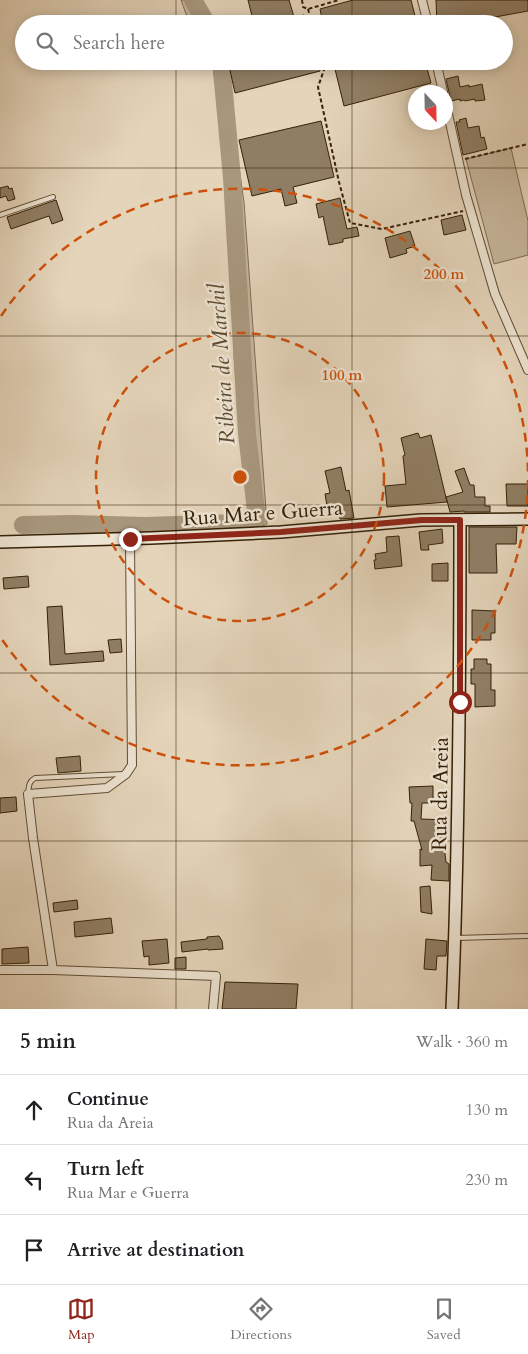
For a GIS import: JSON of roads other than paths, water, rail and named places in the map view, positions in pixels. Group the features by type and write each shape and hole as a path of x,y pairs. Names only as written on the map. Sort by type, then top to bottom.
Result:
{"street":[{"path":"422,0 426,15"},
{"path":"438,70 441,85"},
{"path":"451,130 470,209 495,294 528,370"},
{"name":"Rua Mar e Guerra","path":"0,542 130,539 281,532 422,520 528,519"},
{"name":"Rua da Areia","path":"452,1009 460,702 460,520"},
{"path":"53,970 32,838 28,794 107,788 126,774 132,765 130,539"},
{"path":"0,970 216,976 213,1009"}],"lane":[{"path":"0,215 52,196"},
{"path":"28,794 30,780 34,778 126,774"},
{"path":"455,938 528,936"}],"waterway":[{"name":"Ribeira de Marchil","path":"193,0 202,15"},
{"name":"Ribeira de Marchil","path":"23,525 145,526 238,523 257,519 247,434 232,178 222,70"}]}
